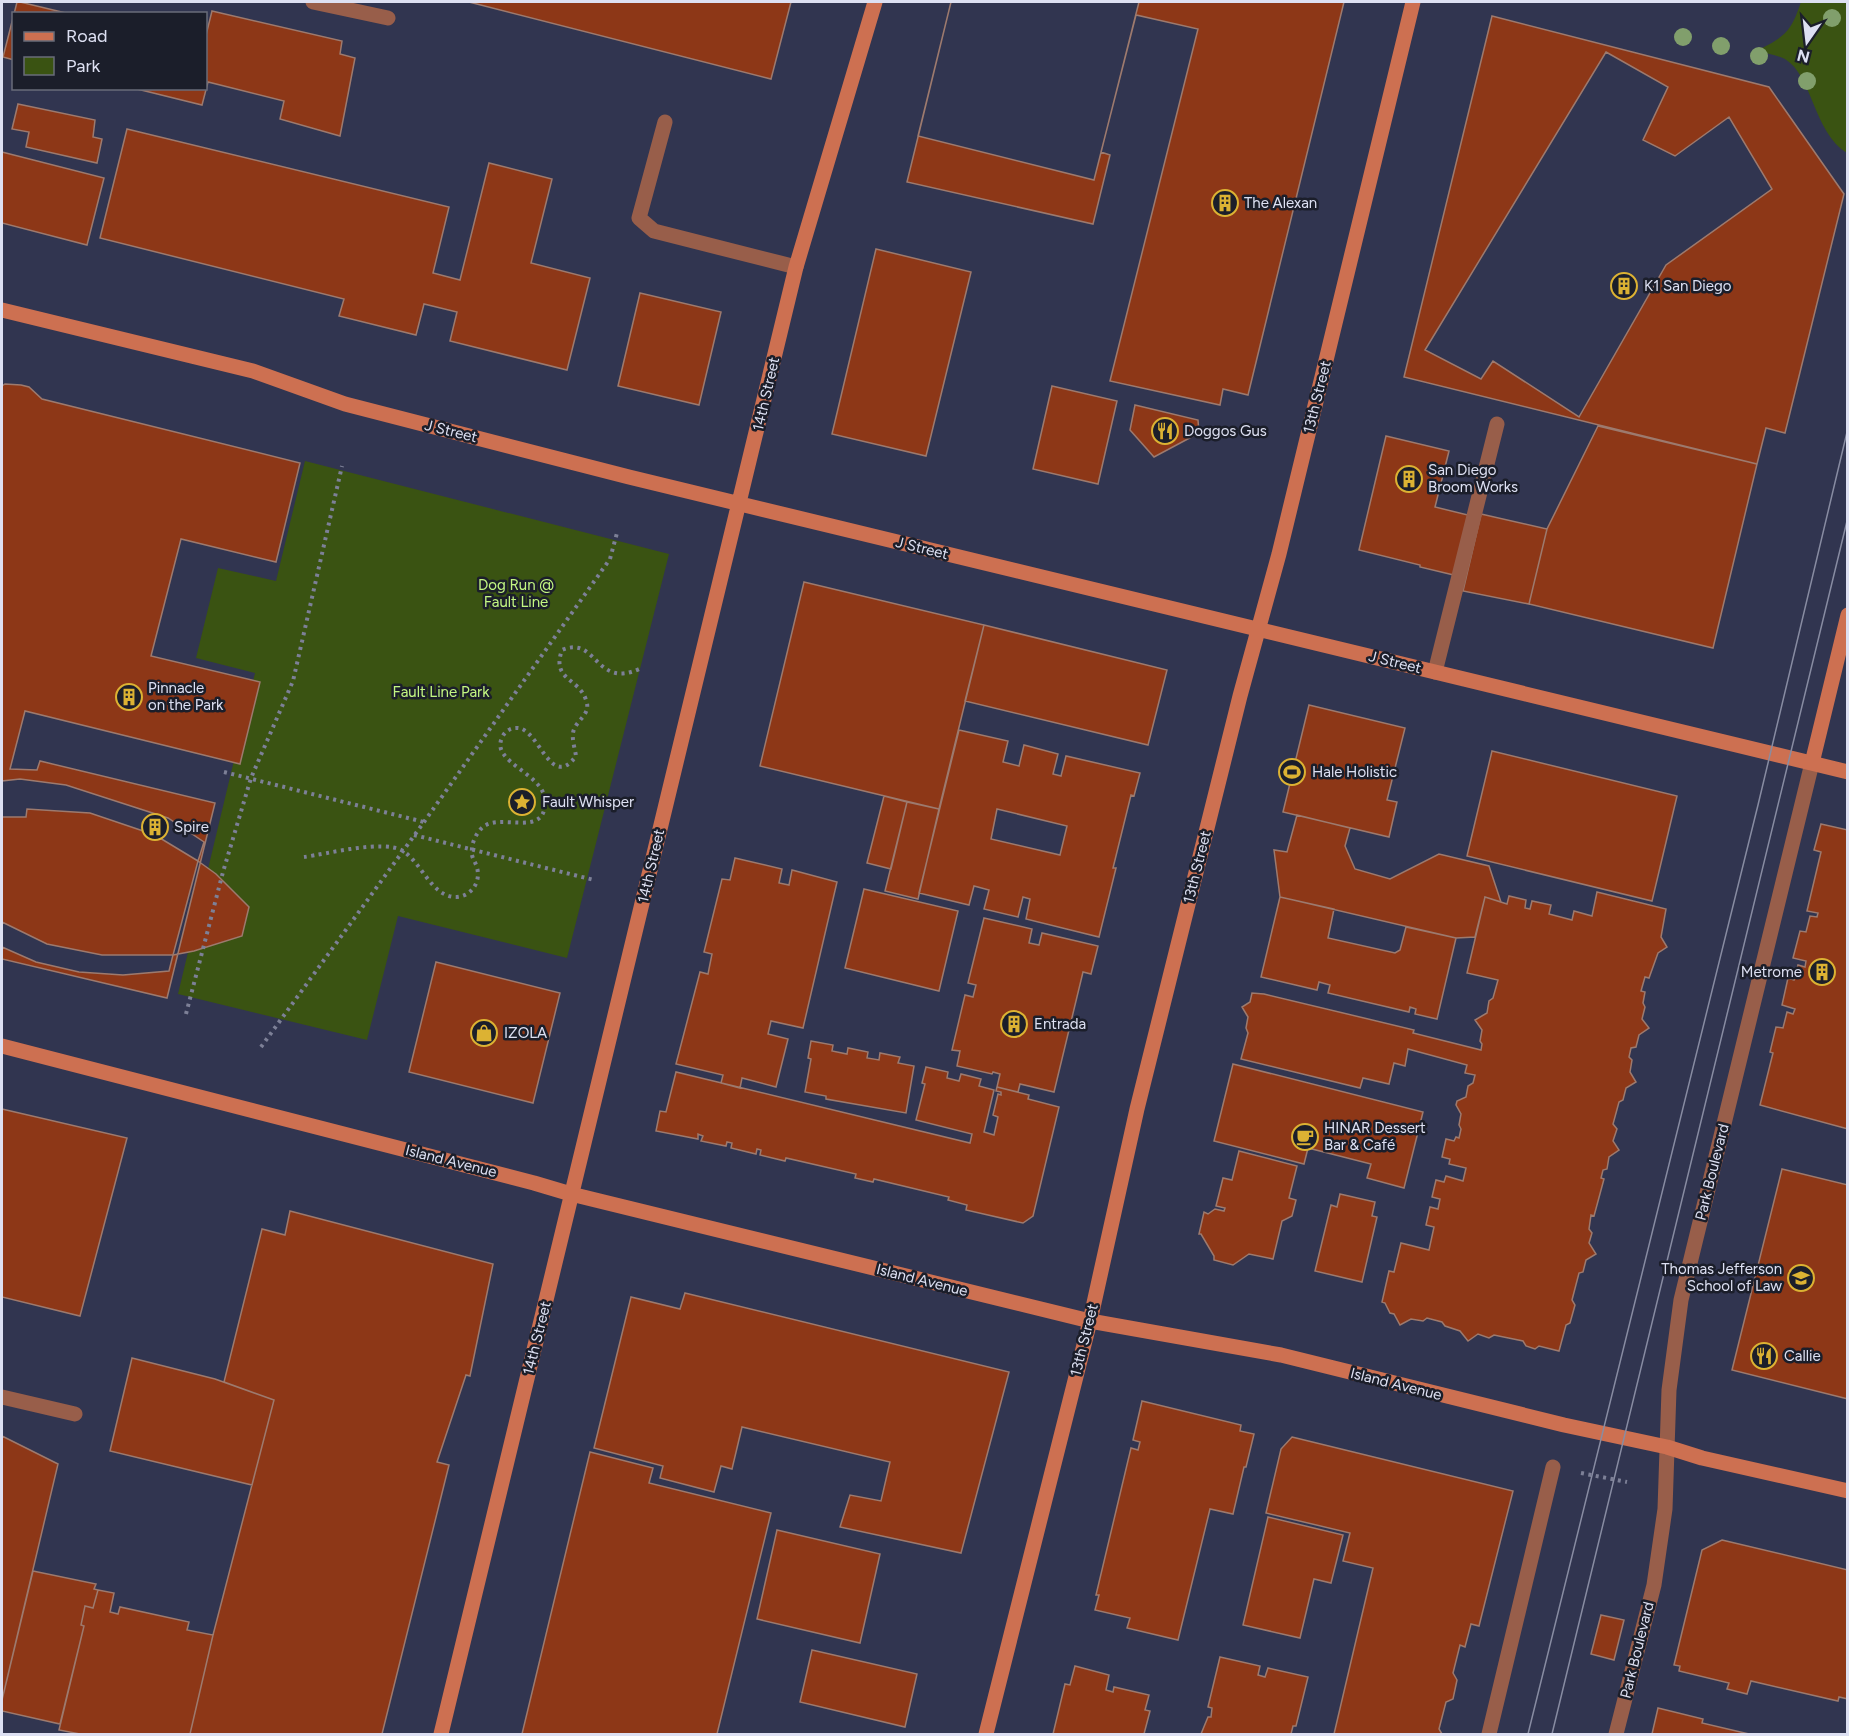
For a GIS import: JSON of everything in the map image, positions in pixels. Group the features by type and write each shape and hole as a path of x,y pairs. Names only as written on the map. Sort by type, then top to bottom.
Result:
{"main road":[{"name":"14th Street","path":"441,1734 796,267 875,2"},
{"name":"13th Street","path":"986,1734 1090,1321 1137,1109 1240,696 1260,629 1413,2"},
{"name":"J Street","path":"2,310 254,371 345,404 739,504 1848,772"},
{"name":"Park Boulevard","path":"1812,763 1848,615"},
{"name":"Island Avenue","path":"2,1046 571,1194 1090,1321 1281,1355 1564,1425 1667,1447 1702,1458 1848,1491"}],"street":[{"path":"313,2 388,18"},
{"path":"665,122 639,218 654,231 796,267"},
{"path":"1435,672 1497,424"},
{"name":"Park Boulevard","path":"1616,1734 1653,1585 1665,1509 1669,1390 1681,1300 1812,763"},
{"path":"2,1397 75,1414"},
{"path":"1489,1734 1553,1467"}],"path":[{"path":"186,1014 223,872 251,778 293,681 342,466"},
{"path":"261,1047 610,559 616,532"},
{"path":"304,857 361,848 391,847 402,850 417,864 436,888 447,895 458,897 466,894 475,888 478,878 477,868 472,858 472,849 473,842 482,826 491,821 526,823 535,820 542,813 546,802 538,782 504,755 500,746 501,738 507,731 514,728 524,729 529,732 543,754 555,765 562,767 571,763 576,756 574,728 585,715 588,706 586,698 560,670 558,661 562,650 571,646 580,647 607,671 629,674 639,669"},
{"path":"224,772 424,822"},
{"path":"414,836 594,880"},
{"path":"1553,1467 1627,1482"}],"green space":[{"path":"1801,2 1847,2 1847,153 1827,132 1802,78 1794,67 1785,59 1762,52 1762,48 1788,30"},
{"name":"Fault Line Park","path":"305,461 669,554 567,958 398,916 367,1040 178,994 255,673 196,658 218,568 276,581"}],"building":[{"path":"17,2 20,2 62,12 14,12"},
{"path":"469,2 791,2 771,79"},
{"path":"951,2 1139,2 1094,180 918,136"},
{"name":"The Alexan","path":"951,2 1344,2 1248,395 1223,389 1220,405 1110,381 1198,29 1136,15 1101,152 1110,155 1093,224 907,182"},
{"path":"212,11 342,41 340,54 355,58 340,136 280,119 284,101 208,82 207,86 207,31"},
{"name":"K1 San Diego","path":"1492,16 1769,87 1844,194 1785,433 1766,428 1757,464 1404,377"},
{"path":"12,22 12,59 3,57"},
{"path":"1606,52 1668,87 1643,140 1675,156 1729,117 1772,189 1666,265 1579,417 1493,361 1481,379 1425,350"},
{"path":"141,90 206,90 202,105"},
{"path":"18,104 95,120 93,137 102,139 97,163 26,147 29,132 12,129"},
{"path":"127,129 449,207 433,273 460,280 489,163 552,179 531,263 590,278 567,370 450,341 457,312 424,304 416,335 339,316 344,299 100,238"},
{"path":"2,152 104,178 87,245 2,223"},
{"path":"876,249 971,272 926,456 832,434"},
{"path":"640,293 721,312 699,405 618,386"},
{"name":"Pinnacle on the Park","path":"5,384 29,387 42,399 300,463 276,562 181,539 151,656 260,682 240,764 25,711 10,769 37,770 40,761 215,803 167,998 2,959 2,386"},
{"path":"1052,386 1117,401 1098,484 1033,469"},
{"name":"Doggos Gus","path":"1135,405 1198,420 1199,433 1154,457 1130,430"},
{"path":"1598,426 1757,464 1713,648 1529,604 1547,529"},
{"name":"San Diego Broom Works","path":"1386,436 1449,451 1435,507 1472,516 1458,576 1359,550"},
{"path":"1481,514 1547,529 1529,604 1463,591"},
{"path":"804,582 984,625 939,809 760,766"},
{"path":"984,625 1167,670 1148,745 965,701"},
{"path":"1309,705 1405,728 1387,800 1397,802 1389,837 1283,812"},
{"path":"959,730 1008,741 1003,762 1019,766 1024,745 1058,754 1053,774 1061,776 1066,756 1140,773 1134,796 1131,795 1099,937 1026,919 1030,899 1023,897 1018,917 984,909 989,890 974,886 969,905 919,893","holes":["997,809 1067,826 1060,855 991,839"]},
{"path":"1492,751 1677,796 1652,901 1467,856"},
{"name":"Spire","path":"20,779 66,785 168,818 204,842 198,861 155,835 90,813 27,809 26,817 2,817 2,781"},
{"path":"884,796 907,802 891,869 867,863"},
{"path":"907,802 939,809 918,899 885,891"},
{"path":"1297,815 1350,828 1345,846 1355,869 1390,879 1439,854 1489,866 1501,902 1485,897 1475,937 1456,938 1280,897 1274,850 1287,852"},
{"name":"Metrome","path":"1821,824 1848,830 1848,1129 1760,1105 1773,1053 1770,1052 1776,1027 1783,1028 1787,1012 1793,1014 1795,1009 1782,1005 1788,978 1794,980 1798,965 1805,967 1806,961 1793,958 1800,931 1806,932 1810,916 1817,917 1818,913 1807,911 1821,852 1814,850"},
{"path":"735,858 782,869 779,883 789,885 792,870 837,882 803,1028 771,1021 768,1034 788,1039 776,1087 742,1078 740,1088 721,1083 723,1075 676,1064 700,972 708,974 712,954 704,952 722,879 730,880"},
{"name":"Spire","path":"198,861 216,874 249,907 242,936 173,955"},
{"path":"864,889 958,911 939,991 845,968"},
{"path":"1597,892 1666,909 1661,937 1667,947 1658,953 1649,978 1645,977 1641,991 1645,992 1642,1019 1649,1028 1639,1035 1636,1047 1631,1048 1630,1072 1636,1082 1626,1088 1623,1100 1619,1102 1613,1124 1617,1129 1613,1141 1619,1150 1609,1157 1607,1169 1603,1170 1601,1178 1604,1179 1594,1216 1591,1215 1589,1229 1592,1233 1589,1243 1596,1254 1586,1260 1583,1272 1579,1273 1572,1300 1575,1305 1570,1323 1566,1325 1559,1351 1539,1346 1535,1349 1526,1346 1523,1341 1494,1335 1489,1338 1478,1334 1468,1341 1460,1331 1427,1318 1423,1321 1411,1319 1400,1325 1394,1314 1390,1313 1385,1303 1382,1302 1389,1271 1394,1272 1401,1243 1429,1250 1434,1227 1426,1225 1430,1207 1438,1209 1440,1199 1432,1197 1436,1180 1444,1182 1446,1176 1463,1181 1466,1168 1449,1164 1450,1159 1442,1157 1446,1139 1454,1141 1456,1137 1459,1138 1461,1114 1456,1105 1457,1101 1466,1097 1468,1086 1473,1083 1475,1075 1465,1073 1467,1065 1408,1049 1405,1066 1394,1063 1389,1084 1363,1078 1360,1088 1241,1059 1248,1033 1246,1028 1248,1017 1242,1007 1250,1002 1252,993 1264,994 1414,1030 1413,1033 1481,1050 1482,1030 1475,1020 1487,1013 1489,1001 1493,998 1498,980 1467,973 1485,897 1507,904 1509,896 1526,900 1525,908 1530,909 1532,901 1551,905 1549,914 1572,920 1574,911 1592,916"},
{"path":"1280,897 1334,909 1328,938 1395,953 1400,950 1406,927 1456,938 1437,1019 1415,1014 1416,1009 1410,1007 1409,1012 1328,993 1330,985 1319,982 1317,990 1261,977"},
{"name":"Entrada","path":"984,918 1032,929 1029,943 1039,945 1042,933 1098,946 1091,974 1083,972 1054,1092 1020,1084 1018,1092 997,1087 1000,1074 957,1066 960,1051 952,1050 965,995 973,997 976,985 968,983"},
{"path":"2,922 47,944 102,955 173,955 169,971 123,975 79,972 36,962 2,947"},
{"name":"IZOLA","path":"436,962 560,993 533,1103 409,1072"},
{"path":"811,1041 833,1045 832,1051 847,1054 848,1048 868,1052 867,1058 879,1060 880,1053 900,1057 898,1063 914,1066 906,1113 826,1099 826,1096 805,1092 811,1059 808,1058"},
{"path":"1233,1064 1423,1112 1404,1188 1367,1178 1371,1164 1308,1148 1304,1164 1214,1141"},
{"path":"926,1067 948,1072 947,1078 959,1081 961,1074 981,1079 979,1086 994,1090 984,1132 994,1135 998,1117 993,1115 998,1094 1001,1095 1001,1092 996,1091 997,1087 1029,1095 1028,1099 1059,1107 1033,1216 1023,1223 966,1210 967,1205 948,1200 949,1197 874,1179 873,1182 855,1178 856,1174 786,1158 785,1161 760,1155 761,1150 757,1149 756,1154 731,1148 732,1143 727,1142 726,1146 701,1141 703,1136 698,1134 698,1139 656,1131 660,1111 666,1112 676,1072 970,1143 972,1134 916,1120 925,1084 922,1083"},
{"path":"2,1109 127,1138 80,1316 2,1297"},
{"path":"1239,1151 1297,1166 1289,1198 1296,1200 1292,1216 1282,1221 1273,1259 1249,1254 1233,1265 1214,1260 1214,1256 1199,1234 1204,1212 1208,1214 1215,1209 1224,1211 1225,1208 1216,1206 1223,1178 1232,1180"},
{"name":"Thomas Jefferson School of Law","path":"1782,1169 1848,1185 1848,1399 1732,1370"},
{"path":"1340,1194 1375,1202 1372,1216 1377,1217 1362,1282 1315,1271 1331,1205 1337,1207"},
{"path":"290,1211 493,1264 470,1376 466,1375 437,1462 449,1465 382,1734 190,1734 213,1635 274,1400 224,1382 262,1229 285,1235"},
{"path":"685,1293 1009,1372 961,1553 840,1527 850,1495 881,1501 890,1462 742,1427 732,1469 721,1466 714,1492 660,1478 663,1466 594,1448 631,1297 680,1309"},
{"path":"132,1358 215,1379 274,1400 252,1485 110,1451"},
{"path":"1142,1401 1241,1425 1240,1431 1254,1434 1233,1514 1210,1509 1178,1640 1127,1628 1130,1618 1095,1610 1099,1595 1096,1595 1131,1448 1138,1450 1140,1442 1133,1440"},
{"path":"2,1436 58,1464 2,1700"},
{"path":"1292,1437 1513,1491 1479,1626 1471,1624 1465,1647 1460,1645 1453,1673 1457,1680 1453,1699 1446,1702 1439,1729 1442,1734 1334,1734 1373,1568 1343,1561 1350,1533 1266,1513 1281,1449"},
{"path":"590,1452 653,1468 649,1483 771,1513 717,1734 522,1734"},
{"path":"1268,1517 1343,1535 1331,1583 1314,1579 1300,1638 1243,1625"},
{"path":"777,1530 880,1554 860,1643 757,1619"},
{"path":"1722,1540 1848,1570 1848,1699 1839,1697 1838,1701 1751,1681 1747,1694 1727,1689 1729,1683 1679,1671 1680,1666 1674,1665 1702,1550"},
{"path":"33,1571 96,1584 94,1589 98,1590 93,1608 85,1606 81,1625 84,1626 60,1724 2,1711 2,1700"},
{"path":"98,1590 114,1593 110,1612 118,1614 120,1607 189,1622 187,1630 213,1635 190,1734 80,1734 59,1730 84,1626 81,1625 85,1606 93,1608"},
{"path":"1601,1615 1624,1620 1614,1660 1591,1654"},
{"path":"812,1650 917,1674 905,1727 800,1702"},
{"path":"1220,1657 1260,1666 1258,1675 1265,1677 1268,1668 1308,1677 1296,1726 1293,1726 1291,1734 1201,1734 1208,1717 1211,1717 1212,1708 1208,1707"},
{"path":"1075,1666 1109,1675 1106,1690 1113,1692 1114,1687 1149,1695 1145,1710 1150,1711 1144,1734 1053,1734 1065,1684 1070,1685"},
{"path":"1658,1708 1703,1719 1702,1723 1749,1734 1652,1734"}],"tram line":[{"path":"1528,1734 1758,805 1848,428"},
{"path":"1552,1734 1848,517"}],"place":[{"name":"The Alexan","path":"1225,203"},
{"name":"K1 San Diego","path":"1624,286"},
{"name":"Doggos Gus","path":"1165,431"},
{"name":"San Diego Broom Works","path":"1409,479"},
{"name":"Pinnacle on the Park","path":"129,697"},
{"name":"Hale Holistic","path":"1292,772"},
{"name":"Fault Whisper","path":"522,802"},
{"name":"Spire","path":"155,827"},
{"name":"Metrome","path":"1822,972"},
{"name":"Entrada","path":"1014,1024"},
{"name":"IZOLA","path":"484,1033"},
{"name":"HINAR Dessert Bar & Café","path":"1305,1137"},
{"name":"Thomas Jefferson School of Law","path":"1801,1278"},
{"name":"Callie","path":"1764,1356"}],"park label":[{"name":"Dog Run @ Fault Line","path":"516,594"}]}
